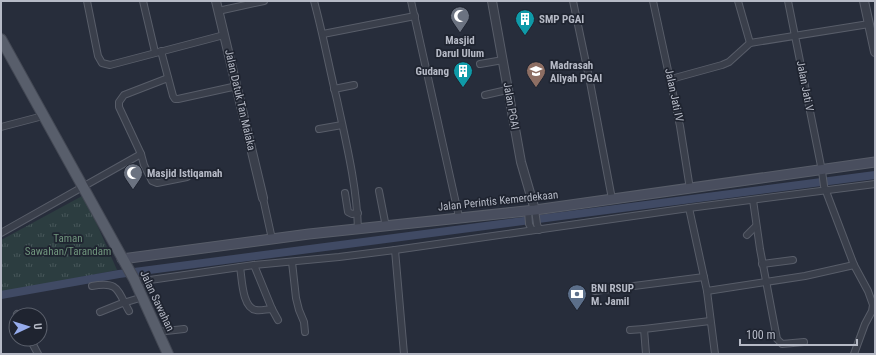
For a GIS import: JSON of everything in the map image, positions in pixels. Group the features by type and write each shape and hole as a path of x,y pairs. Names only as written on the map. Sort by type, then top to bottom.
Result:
{"main road":[{"name":"Jalan Sawahan","path":"1,39 135,281 168,354"},
{"name":"Jalan Perintis Kemerdekaan","path":"123,261 272,239 459,218 532,213 612,199 822,173 875,162"}],"street":[{"path":"87,1 98,56 102,63 110,65 158,51 224,35"},
{"path":"143,1 168,78 172,96 176,99 237,86"},
{"name":"Jalan Datuk Tan Malaka","path":"216,1 263,198"},
{"path":"218,11 264,1"},
{"path":"314,1 323,34 349,155 358,213 358,230"},
{"path":"411,1 459,218"},
{"name":"Jalan PGAI","path":"492,1 507,90 532,213"},
{"path":"573,1 612,199"},
{"name":"Jalan Jati IV","path":"653,1 671,78 690,189"},
{"path":"738,1 750,43"},
{"name":"Jalan Jati V","path":"788,1 825,188 854,265 868,291 873,305 872,311 865,324 854,354"},
{"path":"864,1 874,41 875,52"},
{"path":"323,34 415,16"},
{"path":"671,78 722,65 728,62 750,43 869,24"},
{"path":"480,64 503,60"},
{"path":"168,78 124,95 119,102 119,107 141,154 150,179 154,182 187,177"},
{"path":"334,89 354,85"},
{"path":"485,95 507,90"},
{"path":"1,127 43,116"},
{"path":"319,129 342,125"},
{"path":"1,233 141,154"},
{"path":"135,281 254,265 395,250 532,230 538,227 753,200 825,188 875,184"},
{"path":"379,191 386,226"},
{"path":"345,192 348,212 352,214 358,213"},
{"path":"263,198 272,239"},
{"path":"753,200 762,264 767,282 777,339 782,344 804,342"},
{"path":"690,208 707,291 715,354"},
{"path":"532,213 529,224 532,230"},
{"path":"532,213 538,227"},
{"path":"747,235 756,226"},
{"path":"395,250 404,354"},
{"path":"762,264 793,260"},
{"path":"292,262 296,298 299,312 303,318 305,332"},
{"path":"254,265 278,320"},
{"path":"707,291 805,276 854,265"},
{"path":"240,267 247,305 255,310 272,309"},
{"path":"595,291 704,277"},
{"path":"92,286 107,284 113,286 117,290 129,311"},
{"path":"100,312 143,297"},
{"path":"630,330 710,321"},
{"path":"157,332 184,329"},
{"path":"644,329 646,354"}],"green space":[{"name":"Taman Sawahan/Tarandam","path":"84,195 117,270 1,293 1,240"}],"waterway":[{"path":"1,295 119,274 875,175"}],"place":[{"name":"Masjid Darul Ulum","path":"460,33"},
{"name":"SMP PGAI","path":"525,36"},
{"name":"Gudang","path":"463,88"},
{"name":"Madrasah Aliyah PGAI","path":"536,88"},
{"name":"Masjid Istiqamah","path":"133,190"},
{"name":"BNI RSUP M. Jamil","path":"577,311"}]}
